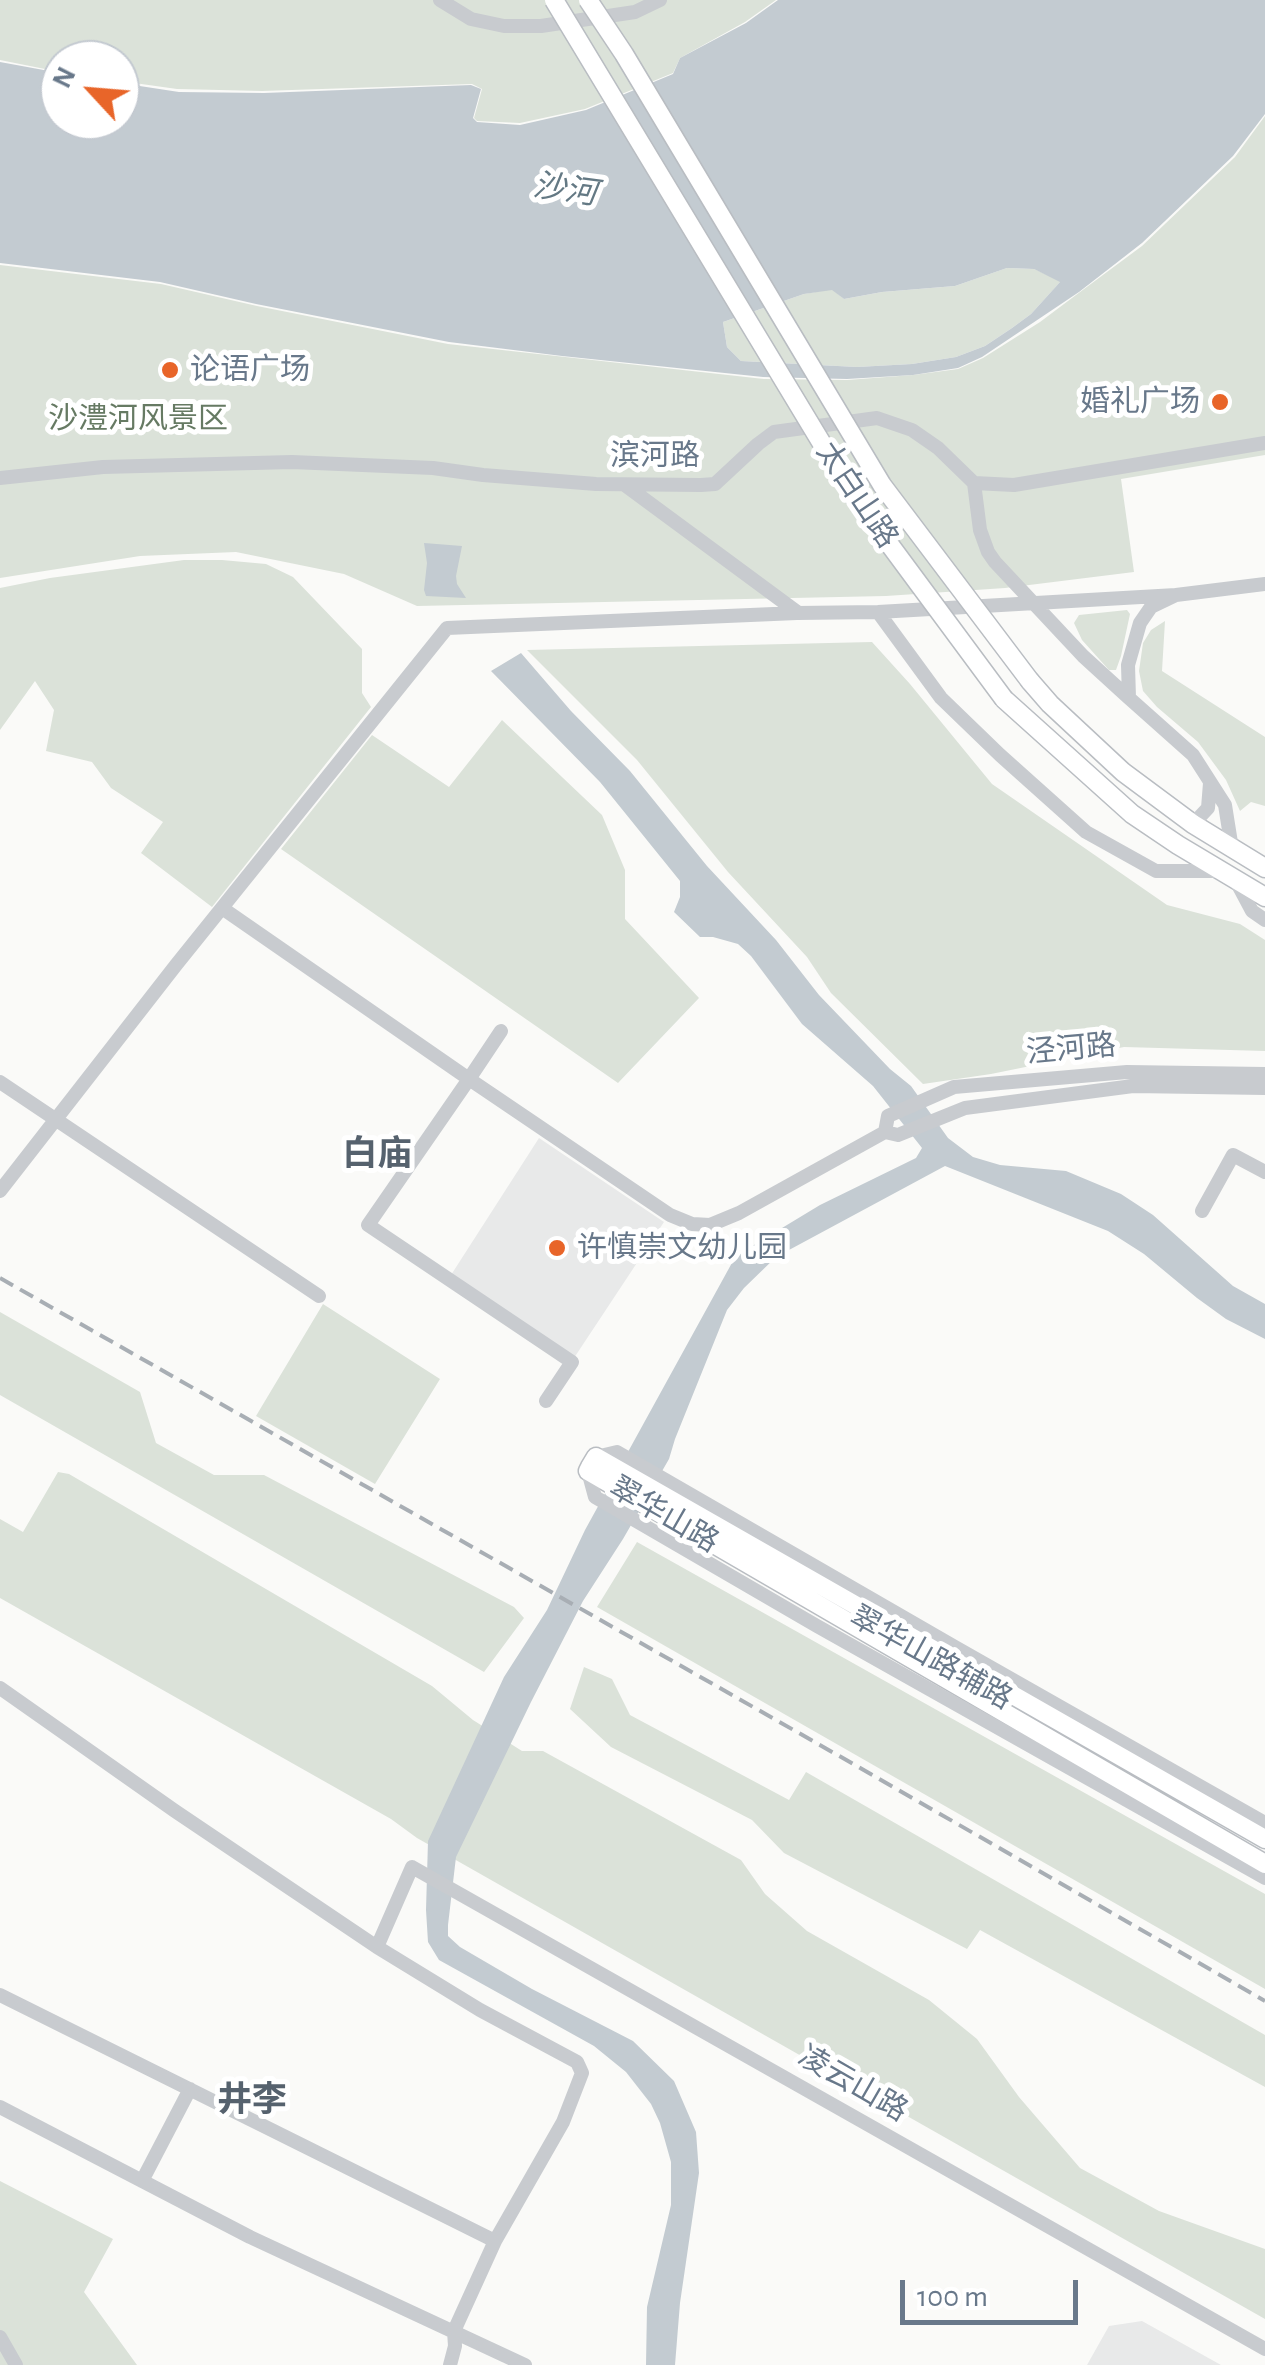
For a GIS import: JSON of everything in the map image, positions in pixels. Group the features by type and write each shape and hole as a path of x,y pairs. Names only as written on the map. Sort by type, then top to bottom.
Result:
{"main road":[{"name":"太白山路","path":"554,0 853,495 1004,699 1132,814 1265,897"},
{"name":"太白山路","path":"588,0 882,485 1030,681 1123,772 1192,824 1265,868"},
{"name":"翠华山路","path":"603,1465 1265,1839"},
{"name":"翠华山路","path":"671,1500 1265,1864"}],"street":[{"path":"440,0 470,19 504,26 541,26 635,12 660,0"},
{"name":"滨河路","path":"0,478 104,467 292,462 433,468 624,484 715,484 774,432 877,418 912,430 938,448 974,483"},
{"path":"1265,442 1014,485 974,483 980,530 988,552 1002,562 1034,604 1084,656 1193,755 1225,806 1236,852 1265,856"},
{"path":"624,484 797,613"},
{"path":"0,1191 448,628 1034,604 1176,595 1265,584"},
{"path":"1130,698 1128,665 1140,622 1151,607 1176,595"},
{"path":"878,612 941,698 1086,832 1156,871 1228,876 1252,911 1265,920"},
{"path":"1192,824 1208,808 1210,782"},
{"path":"222,908 670,1215 692,1224 710,1225 739,1214 890,1127"},
{"path":"501,1030 368,1225 572,1362 546,1401"},
{"name":"泾河路","path":"890,1127 954,1087 1127,1072 1265,1074"},
{"path":"0,1082 319,1296"},
{"name":"泾河路","path":"890,1127 966,1108 1133,1086 1265,1088"},
{"path":"1202,1211 1233,1155 1265,1172"},
{"name":"翠华山路辅路","path":"1265,1822 954,1648 603,1465 594,1497 1265,1878"},
{"path":"0,1688 377,1947 480,2010 578,2062 582,2073 563,2122 495,2241 454,2330 450,2365"},
{"name":"凌云山路","path":"377,1947 415,1868 1265,2349"},
{"path":"0,1995 495,2241"},
{"path":"142,2180 190,2089"},
{"path":"0,2107 250,2237 526,2365"},
{"path":"0,2337 16,2365"}],"shaded area":[{"name":"许慎崇文幼儿园","path":"539,1138 664,1222 574,1358 451,1275"},
{"path":"1142,2321 1221,2365 1087,2365 1109,2326"}],"green space":[{"path":"0,0 776,0 680,58 673,73 585,109 520,123 477,121 474,118 482,89 472,84 262,91 177,89 140,84 140,40 40,40 40,68 0,60"},
{"name":"沙澧河风景区","path":"1265,116 1265,455 1121,479 1134,572 1005,588 886,596 417,606 344,574 236,552 140,556 0,578 0,265 161,284 448,344 764,379 847,380 913,375 958,369 1040,322 1142,246 1235,157"},
{"path":"1007,268 1034,269 1061,281 1031,314 1012,328 985,346 956,357 857,367 741,361 727,347 723,322 804,294 832,289 844,299 955,286"},
{"path":"184,560 266,564 293,577 362,649 362,693 371,707 212,907 141,853 163,822 111,788 92,762 46,751 54,710 35,681 0,730 0,588"},
{"path":"1127,610 1130,614 1121,656 1116,670 1109,670 1082,640 1074,623 1079,615"},
{"path":"1165,621 1162,671 1265,737 1265,806 1251,802 1240,811 1226,780 1198,742 1143,691 1139,671 1143,643 1151,630"},
{"path":"872,642 992,784 1167,905 1240,924 1265,940 1265,1051 1124,1047 923,1084 831,993 807,957 728,872 637,760 527,650"},
{"path":"502,720 602,815 625,870 625,919 699,998 618,1083 281,849 372,735 449,787"},
{"path":"323,1304 440,1379 375,1484 256,1416"},
{"path":"0,1312 140,1392 156,1443 214,1475 264,1475 514,1607 524,1618 484,1672 0,1395"},
{"path":"58,1472 69,1474 432,1686 473,1720 522,1751 543,1751 741,1860 765,1894 807,1931 929,2000 977,2039 1019,2097 1080,2168 1159,2211 1265,2249 1265,2319 0,1598 0,1519 23,1532"},
{"path":"637,1542 1265,1894 1265,1989 597,1607"},
{"path":"584,1667 612,1679 630,1715 789,1800 806,1772 1265,2035 1265,2087 980,1930 967,1949 784,1853 752,1820 611,1747 570,1709"},
{"path":"0,2181 113,2239 84,2292 137,2365 0,2365"}],"water":[{"name":"沙河","path":"778,0 1265,0 1265,114 1233,156 1142,243 1079,292 982,357 958,368 847,379 763,377 562,356 449,342 160,282 0,263 0,62 40,69 40,140 140,140 140,86 179,92 264,93 471,85 481,89 473,118 477,122 520,125 586,110 673,74 680,58 746,23","holes":["1007,268 1034,269 1060,282 1031,314 985,346 956,357 912,364 857,367 741,361 727,347 723,322 804,294 832,290 844,299 955,286"]},
{"path":"424,543 462,546 456,576 466,598 426,596"},
{"path":"521,653 630,771 819,995 911,1086 948,1138 973,1157 1000,1165 1066,1171 1121,1194 1153,1215 1233,1286 1265,1304 1265,1339 1226,1319 1144,1254 1108,1231 945,1166 776,1257 727,1310 669,1459 583,1601 456,1857 448,1925 448,1936 460,1947 633,2041 674,2081 696,2132 699,2173 675,2365 646,2365 647,2307 671,2205 671,2162 660,2123 651,2104 626,2072 594,2046 439,1960 428,1942 428,1841 504,1677 547,1610 585,1530 733,1261 820,1205 916,1158 922,1148 873,1086 802,1024 751,956 738,944 700,937 674,912 680,897 680,881 600,782 491,671"}],"railway":[{"path":"0,1278 1265,2001"}],"place":[{"name":"论语广场","path":"170,370"},
{"name":"婚礼广场","path":"1220,402"},
{"name":"许慎崇文幼儿园","path":"557,1248"}],"district":[{"name":"白庙","path":"377,1154"},
{"name":"井李","path":"252,2100"}]}
